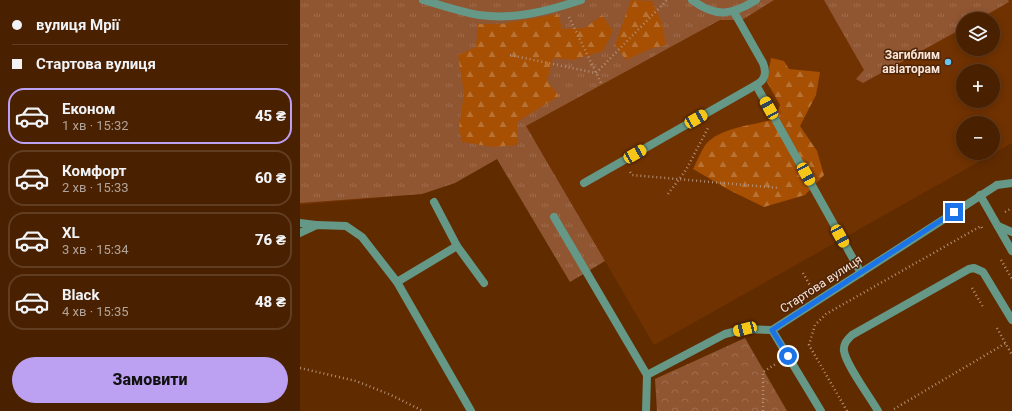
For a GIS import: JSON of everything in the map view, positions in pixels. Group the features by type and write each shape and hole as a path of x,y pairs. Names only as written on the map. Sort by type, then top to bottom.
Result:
{"street":[{"path":"423,0 479,15 503,16 526,15 581,0"},
{"path":"692,0 701,7 717,13 734,12 756,0"},
{"path":"584,183 756,85 764,78 766,70 734,12"},
{"path":"756,85 861,273"},
{"name":"Стартова вулиця","path":"772,330 980,195 997,185 1012,183"},
{"path":"980,195 1012,251"},
{"path":"434,202 456,246 484,284"},
{"path":"554,217 647,375 646,411"},
{"path":"300,223 346,226 362,237 397,282 471,411"},
{"path":"300,233 317,225"},
{"path":"998,226 1012,232"},
{"path":"397,282 456,246"},
{"path":"878,411 847,360 843,350 845,341 852,335 969,269 974,268 983,272 1012,320"},
{"path":"647,375 725,334 745,329 772,330 821,411"}],"path":[{"path":"596,73 667,0"},
{"path":"563,6 602,85"},
{"path":"510,55 596,73"},
{"path":"668,194 686,170 721,105"},
{"path":"623,161 632,175 779,188"},
{"path":"1004,212 1012,209"},
{"path":"847,411 809,344 815,325 826,314 981,226"},
{"path":"804,273 812,289"},
{"path":"972,288 983,307"},
{"path":"997,328 1012,355"},
{"path":"894,409 1006,343"},
{"path":"762,411 763,372 778,363"},
{"path":"300,368 356,381 391,395 424,411"}],"shaded area":[{"path":"300,0 1012,0 1012,143 1000,150 1000,116 956,116 956,160 982,160 654,345 535,141 515,152 497,159 455,183 422,194 300,205"}],"green space":[{"path":"300,0 774,0 742,20 720,20 526,126 605,261 570,282 497,159 455,183 422,194 300,203"},
{"path":"631,0 652,1 662,23 666,45 650,49 626,60 615,45"},
{"path":"824,0 1008,0 1009,2 991,12 956,12 956,32 863,83 856,79 864,70"},
{"path":"558,14 562,29 585,28 602,15 613,31 603,51 573,60 553,58 547,81 559,96 517,122 518,145 493,147 462,142 459,128 464,93 458,55 476,47 478,24 501,24"},
{"path":"771,58 784,61 789,69 820,72 816,95 800,126 817,151 824,175 805,195 764,207 731,191 693,169 704,147 712,138 738,127 775,119 780,105 767,82"},
{"path":"745,338 787,411 657,411 655,379"}],"place":[{"name":"Загиблим авіаторам","path":"948,62"}],"route":[{"path":"788,356 772,330 954,212"}]}
